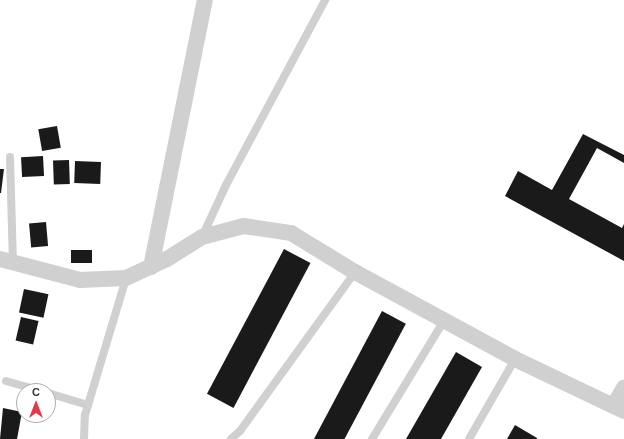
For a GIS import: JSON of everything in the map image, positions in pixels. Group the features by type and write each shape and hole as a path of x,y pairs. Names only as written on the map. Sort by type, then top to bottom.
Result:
{"street":[{"path":"151,267 205,0"},
{"path":"7,261 80,280 126,278 151,267 202,237 244,226 291,233 355,272 444,319 515,359 619,408 624,388"}],"lane":[{"path":"202,237 226,185 325,0"},
{"path":"7,261 10,157"},
{"path":"231,439 240,431 355,272"},
{"path":"84,439 88,405 126,278"},
{"path":"372,439 444,319"},
{"path":"469,439 515,359"},
{"path":"6,381 16,384"},
{"path":"56,395 88,405"}],"building":[{"path":"57,126 61,148 42,151 38,129"},
{"path":"583,134 624,155 624,163 597,148 569,199 622,228 624,224 624,261 505,196 518,171 552,190"},
{"path":"43,156 44,176 22,177 21,157"},
{"path":"69,160 70,184 54,185 53,161"},
{"path":"75,161 101,162 100,184 74,183"},
{"path":"0,169 4,169 1,193 0,193"},
{"path":"46,222 48,246 31,247 29,223"},
{"path":"284,249 310,263 233,408 207,394"},
{"path":"71,250 92,250 92,263 71,263"},
{"path":"24,289 48,294 43,318 19,312"},
{"path":"382,311 406,324 345,439 314,439"},
{"path":"21,317 39,321 33,344 16,340"},
{"path":"456,352 482,367 441,439 406,439"},
{"path":"3,408 16,411 16,423 20,423 17,439 0,439"},
{"path":"515,425 537,438 537,439 507,439"}]}
